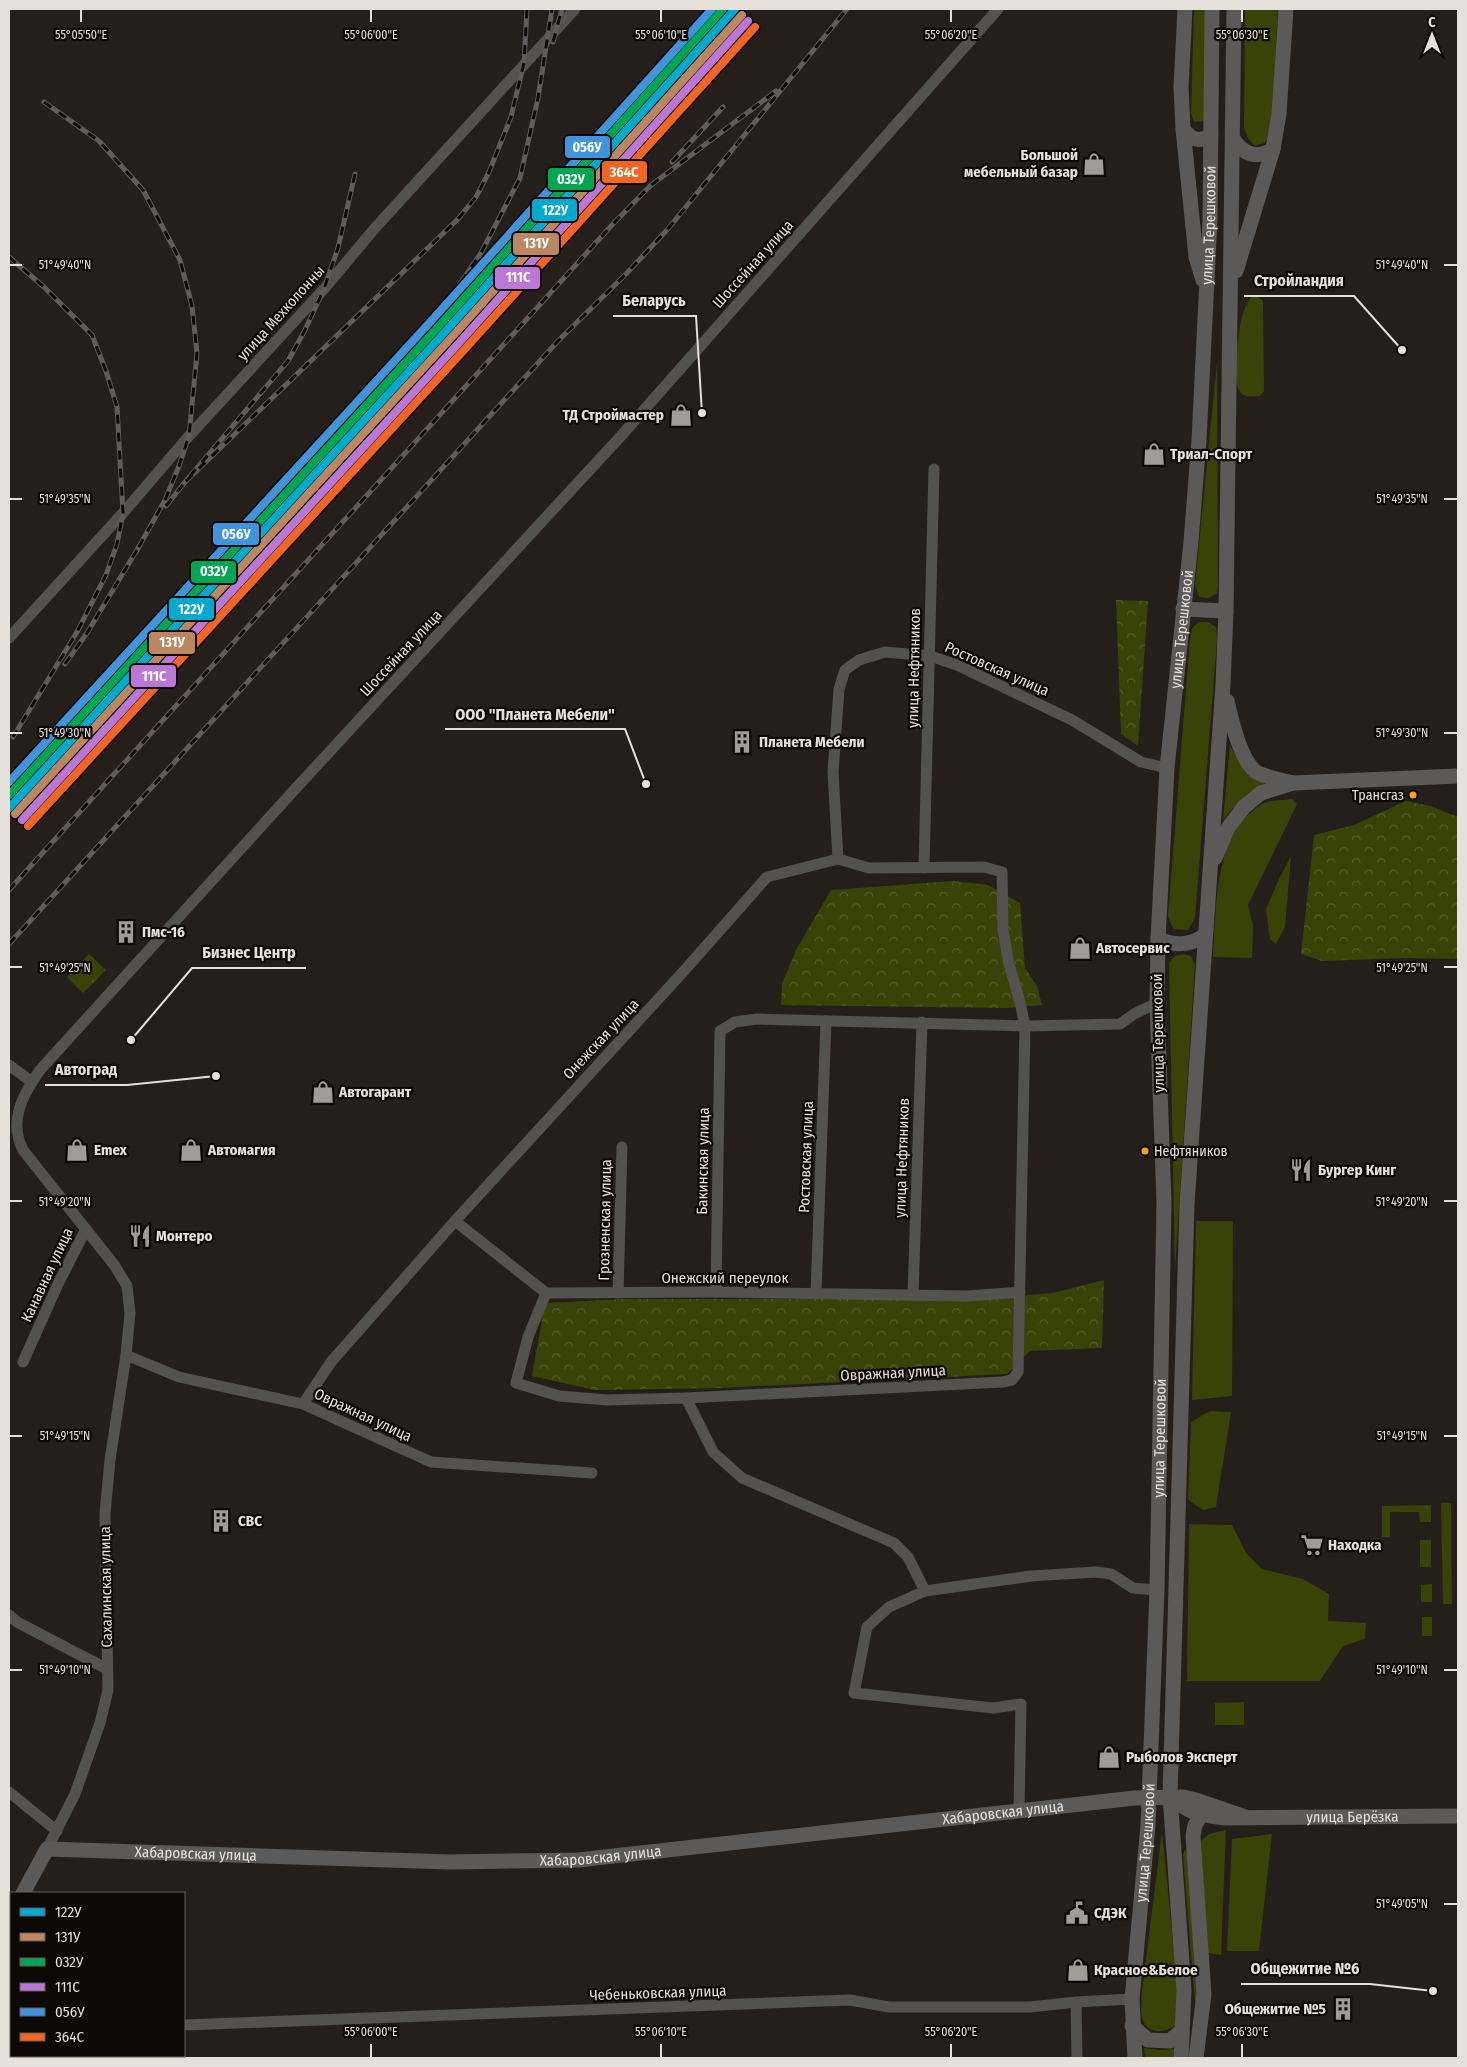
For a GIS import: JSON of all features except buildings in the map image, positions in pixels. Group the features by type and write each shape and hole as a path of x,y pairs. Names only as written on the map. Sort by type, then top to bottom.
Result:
{"main road":[{"path":"1185,9 1181,87 1183,129 1196,257 1206,290"},
{"name":"улица Терешковой","path":"1135,2058 1132,1999 1143,1888 1149,1797 1157,1590 1164,1204 1157,1003 1158,939 1167,768 1191,542 1205,324 1210,219 1212,9"},
{"name":"улица Терешковой","path":"1180,2058 1184,1990 1170,1796 1187,1204 1223,684 1226,611 1234,9"},
{"path":"1230,290 1273,149 1279,114 1286,9"},
{"path":"1183,129 1194,140 1201,140 1211,135"},
{"path":"1233,139 1239,148 1253,155 1266,154 1273,149"},
{"path":"1205,324 1230,325"},
{"path":"1183,609 1226,611"},
{"path":"1223,684 1234,731 1242,751 1256,772 1293,783"},
{"path":"1210,868 1228,828 1244,807 1261,793 1293,783 1458,776"},
{"path":"1158,939 1182,944 1196,941 1205,935"},
{"name":"улица Берёзка","path":"1170,1796 1185,1809 1201,1815 1226,1818 1458,1816"},
{"name":"улица Берёзка","path":"1149,1797 1170,1796 1196,1800 1246,1817"},
{"name":"Хабаровская улица","path":"48,1849 450,1862 578,1860 1149,1797"},
{"path":"1196,2058 1204,1994 1193,1836 1194,1825 1201,1815"},
{"name":"Сахалинская улица","path":"24,1892 48,1849"},
{"path":"1132,2026 1148,2040 1170,2040 1182,2030"}],"street":[{"name":"улица Мехколонны","path":"9,638 123,513 189,436 324,289 375,228 575,9"},
{"name":"Шоссейная улица","path":"126,1355 130,1313 127,1286 115,1266 23,1150 12,1125 32,1082 40,1070 297,787 621,436 998,9"},
{"name":"улица Нефтяников","path":"924,868 934,469"},
{"name":"Ростовская улица","path":"838,859 833,772 839,689 845,670 858,660 886,652 930,656 957,665 1072,720 1141,762 1167,768"},
{"name":"Онежская улица","path":"303,1404 331,1362 455,1221 683,972 767,876 838,859 870,868 984,867 1002,872"},
{"name":"Овражная улица","path":"546,1292 528,1337 516,1383 559,1396 607,1400 686,1398 1012,1380 1018,1372 1025,1026 1009,964 1003,930 1002,872"},
{"path":"826,1021 1025,1026 1120,1024 1134,1014 1157,1003"},
{"name":"Бакинская улица","path":"716,1292 720,1031 735,1022 757,1019 826,1021"},
{"name":"Ростовская улица","path":"816,1293 826,1021"},
{"name":"улица Нефтяников","path":"913,1294 922,1022"},
{"path":"9,1065 32,1082"},
{"name":"Грозненская улица","path":"618,1293 622,1147"},
{"path":"455,1221 546,1292"},
{"name":"Канавная улица","path":"23,1362 58,1284 86,1229"},
{"name":"Онежский переулок","path":"546,1292 716,1292 966,1296 1020,1292"},
{"name":"Овражная улица","path":"126,1355 179,1377 303,1404 431,1462 592,1474"},
{"name":"Сахалинская улица","path":"48,1849 75,1794 100,1723 108,1690 105,1513 110,1460 126,1355"},
{"path":"686,1398 713,1452 742,1478 894,1543 908,1557 925,1591"},
{"path":"1019,1810 1021,1704 993,1708 854,1693 867,1626 889,1607 925,1591 1032,1576 1096,1572 1111,1574 1133,1588 1157,1590"},
{"path":"9,1615 18,1622 107,1669"},
{"path":"9,1792 57,1831"},
{"name":"Чебеньковская улица","path":"185,2025 850,2000 899,2007 1030,2007 1132,1999"},
{"path":"1076,2002 1076,2058"}],"green space":[{"path":"1194,9 1206,9 1204,121 1194,122 1191,113"},
{"path":"1245,9 1278,9 1271,131 1265,143 1255,146 1248,138 1244,128"},
{"path":"1251,297 1258,297 1263,301 1264,391 1260,396 1243,395 1236,377 1240,326 1245,307"},
{"path":"1217,362 1218,585 1217,593 1209,598 1199,597 1195,585"},
{"path":"1116,600 1148,601 1138,746 1121,734"},
{"path":"1199,622 1208,622 1216,627 1217,641 1195,918 1188,930 1173,929 1168,916 1190,639 1192,628"},
{"path":"1230,745 1244,768 1265,784 1242,799 1223,820"},
{"path":"1292,799 1297,804 1248,905 1253,925 1252,958 1213,957 1220,873 1234,834 1246,817 1262,804"},
{"path":"1406,801 1430,806 1458,817 1458,959 1403,958 1322,961 1301,954 1314,835 1354,825"},
{"path":"1291,856 1285,927 1276,944 1270,939 1266,909"},
{"path":"953,881 988,885 1020,903 1025,968 1037,986 1042,1005 1005,1008 781,1005 782,984 796,950 831,890"},
{"path":"89,954 106,970 83,993 67,977"},
{"path":"1183,954 1191,956 1195,965 1175,1270 1169,963 1175,956"},
{"path":"1196,1221 1233,1221 1232,1396 1192,1400"},
{"path":"1104,1280 1102,1348 1030,1351 1007,1374 720,1388 595,1390 532,1376 545,1303 626,1299 984,1299 1053,1293"},
{"path":"1210,1411 1231,1412 1216,1507 1203,1510 1188,1500 1191,1422"},
{"path":"1441,1503 1451,1503 1452,1604 1443,1604"},
{"path":"1431,1505 1431,1522 1420,1522 1419,1512 1390,1512 1390,1537 1382,1537 1382,1506"},
{"path":"1189,1524 1232,1525 1246,1553 1262,1569 1303,1579 1329,1594 1328,1621 1366,1623 1365,1639 1343,1646 1320,1681 1187,1681"},
{"path":"1420,1540 1431,1540 1431,1567 1420,1567"},
{"path":"1432,1584 1432,1602 1421,1602 1421,1585"},
{"path":"1422,1617 1432,1617 1432,1636 1422,1636"},
{"path":"1244,1702 1244,1725 1215,1725 1215,1703"},
{"path":"1226,1830 1221,1955 1208,1953 1201,1841 1209,1834"},
{"path":"1162,1831 1178,1992 1176,2025 1167,2030 1158,2031 1145,2025 1141,2006"},
{"path":"1272,1834 1259,1951 1227,1951 1232,1839"},
{"path":"1185,1849 1201,1980 1195,2003 1183,1855"},
{"path":"1144,2048 1174,2049 1173,2058 1145,2058"}],"railway":[{"path":"355,174 338,248 324,289 288,361 185,482 458,219 476,197 489,172 511,117 524,63 527,9"},
{"path":"461,282 481,253 520,178 538,98 552,9"},
{"path":"553,42 562,9"},
{"path":"174,601 434,320 714,9"},
{"path":"9,944 558,341 626,274 667,230 847,9"},
{"path":"9,890 612,225 650,186 776,91"},
{"path":"44,102 99,141 143,190 180,260 192,306 197,353 189,436 165,500 136,552"},
{"path":"672,162 723,107"},
{"path":"9,257 44,287 92,335 117,407 123,513 117,544 106,575 77,632 13,737"},
{"path":"166,506 185,482"},
{"path":"65,664 87,633 140,545"}],"transit line":[{"name":"056У","path":"9,782 432,320 712,9"},
{"name":"032У","path":"9,795 439,326 723,9"},
{"name":"122У","path":"9,808 445,332 735,9"},
{"name":"131У","path":"15,814 451,338 742,15"},
{"name":"111С","path":"22,820 458,344 748,21"},
{"name":"364С","path":"28,826 464,350 755,27"}],"place":[{"name":"Большой мебельный базар","path":"1094,164"},
{"name":"Стройландия","path":"1402,350"},
{"name":"Беларусь","path":"702,413"},
{"name":"ТД Строймастер","path":"681,415"},
{"name":"Триал-Спорт","path":"1154,454"},
{"name":"Планета Мебели","path":"742,742"},
{"name":"ООО \"Планета Мебели\"","path":"646,784"},
{"name":"Трансгаз","path":"1413,795"},
{"name":"Пмс-16","path":"126,932"},
{"name":"Автосервис","path":"1080,948"},
{"name":"Бизнес Центр","path":"131,1040"},
{"name":"Автоград","path":"216,1076"},
{"name":"Автогарант","path":"323,1092"},
{"name":"Emex","path":"77,1150"},
{"name":"Автомагия","path":"191,1150"},
{"name":"Нефтяников","path":"1145,1151"},
{"name":"Бургер Кинг","path":"1301,1170"},
{"name":"Монтеро","path":"140,1236"},
{"name":"СВС","path":"221,1521"},
{"name":"Находка","path":"1312,1545"},
{"name":"Рыболов Эксперт","path":"1109,1757"},
{"name":"СДЭК","path":"1077,1913"},
{"name":"Красное&Белое","path":"1078,1970"},
{"name":"Общежитие №6","path":"1433,1991"},
{"name":"Общежитие №5","path":"1343,2009"}]}
